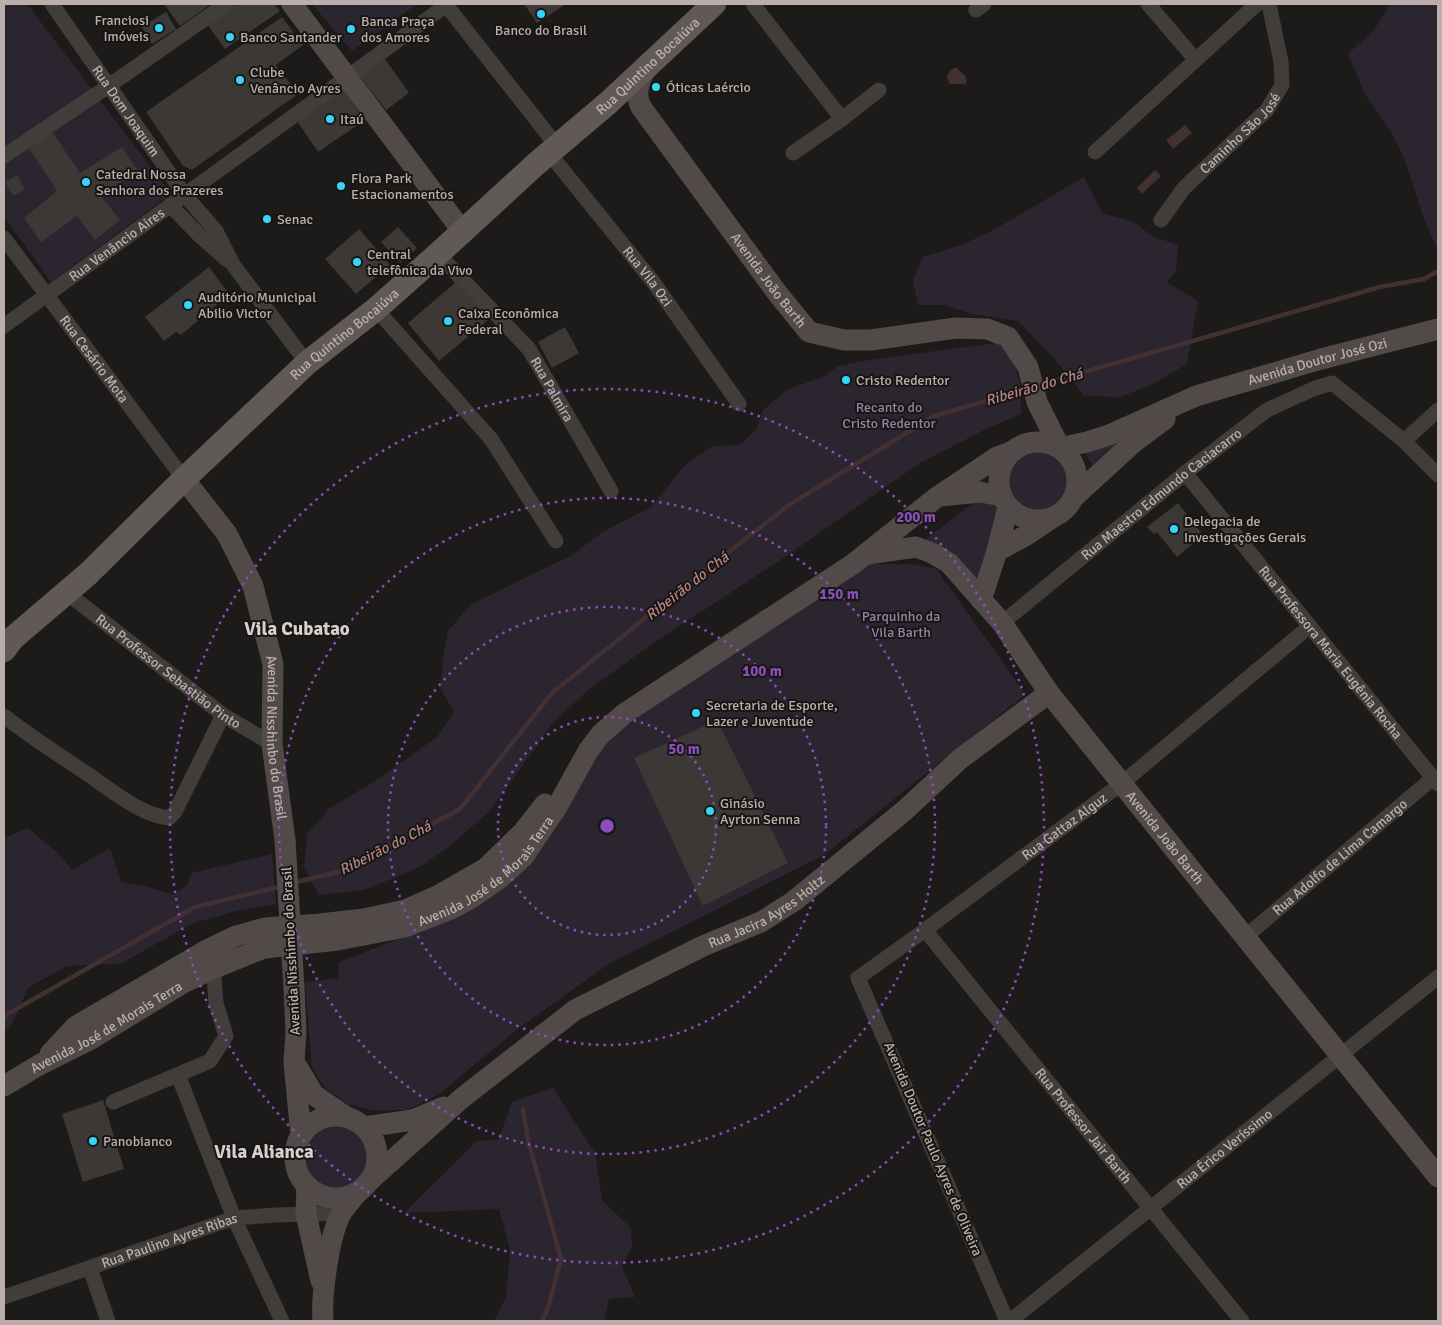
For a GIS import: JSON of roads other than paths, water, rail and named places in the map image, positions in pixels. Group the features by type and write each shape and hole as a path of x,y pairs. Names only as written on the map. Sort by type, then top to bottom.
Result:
{"main road":[{"path":"292,4 463,232"},
{"name":"Rua Quintino Bocaiúva","path":"7,644 67,593 184,479 308,363 376,309 608,102 714,4"},
{"path":"641,107 638,102 639,83 650,62"},
{"path":"608,102 624,101 641,107"},
{"name":"Avenida João Barth","path":"641,107 778,294 809,332 844,340 871,340 956,328 987,329 1008,337 1028,367 1037,402 1060,448"},
{"name":"Avenida Doutor José Ozi","path":"1060,448 1109,435 1196,396 1321,359 1435,333"},
{"name":"Avenida Doutor José Ozi","path":"1074,497 1134,442 1196,396"},
{"path":"1037,402 1031,416 1031,423 1020,447 1002,465 998,478 1000,490 1005,501 1023,518 1036,520 1052,518"},
{"path":"997,551 1060,514 1069,506 1078,483 1076,469 1070,457 1060,448 1048,442 1034,442 1020,447"},
{"name":"Avenida José de Morais Terra","path":"39,1065 91,1039 183,983 212,968 264,948 338,940 405,928 451,909 474,897 500,878 523,857 553,814 594,743 608,727 662,688 756,629 867,554 938,497 997,457 1020,447"},
{"name":"Avenida Nisshinbo do Brasil","path":"184,479 227,534 254,586 273,664 272,744 285,840"},
{"path":"938,497 980,492 1005,501"},
{"path":"981,600 997,551 1005,501"},
{"name":"Avenida João Barth","path":"867,554 916,547 932,553 949,563 1002,623 1049,694 1438,1177"},
{"name":"Rua Jacira Ayres Holtz","path":"462,1098 575,1010 703,946 761,922 794,901 904,811 960,758 1049,694"},
{"name":"Avenida José de Morais Terra","path":"39,1065 76,1026 205,951 236,936 265,928 364,919 405,910 437,896 486,868 522,832 544,804 571,780"},
{"name":"Avenida Nisshimbo do Brasil","path":"285,840 296,1032 294,1062 301,1135"},
{"path":"294,1062 314,1095 369,1133 375,1144 377,1158 374,1170 341,1214 331,1244 323,1291 323,1321"},
{"path":"4,1086 39,1065"},
{"path":"462,1098 363,1186 346,1196 332,1198 319,1194 307,1186 299,1175 295,1162 296,1148 301,1135 310,1125 323,1118 336,1116 356,1123 412,1120 462,1098"},
{"path":"307,1186 306,1214 323,1291"}],"street":[{"name":"Rua Dom Joaquim","path":"52,4 184,194 216,231 234,266 308,363"},
{"path":"4,156 226,4"},
{"name":"Rua Venâncio Aires","path":"4,326 421,23 442,4"},
{"name":"Rua Vila Ozi","path":"442,4 654,284 739,404"},
{"path":"753,4 842,119"},
{"path":"1148,4 1195,59"},
{"path":"1095,152 1195,59 1258,4"},
{"name":"Caminho São José","path":"1161,220 1184,188 1267,110 1282,85 1281,62 1269,4"},
{"path":"793,153 842,119 879,90"},
{"name":"Rua Dom Joaquim","path":"170,205 200,236 234,266"},
{"name":"Rua Cesário Mota","path":"4,238 184,479"},
{"name":"Rua Palmira","path":"438,254 529,349 611,491"},
{"path":"376,309 491,439 556,541"},
{"name":"Rua Maestro Edmundo Caciacarro","path":"1002,623 1267,410 1313,389 1332,384 1404,441"},
{"path":"1438,410 1404,441 1438,475"},
{"name":"Rua Professora Maria Eugênia Rocha","path":"1185,474 1436,781"},
{"name":"Rua Professor Sebastião Pinto","path":"67,593 223,715 272,744"},
{"name":"Rua Gattaz Alguz","path":"858,978 1120,784 1310,626"},
{"path":"4,716 28,735 136,807 169,818 175,812 223,715"},
{"name":"Rua Adolfo de Lima Camargo","path":"1245,937 1436,781"},
{"name":"Rua Professor Jair Barth","path":"925,930 1242,1321"},
{"path":"114,1102 210,1062 226,1036 216,1003 212,968"},
{"name":"Rua Érico Veríssimo","path":"1009,1321 1438,977"},
{"name":"Avenida Doutor Paulo Ayres de Oliveira","path":"858,978 1009,1321"},
{"path":"183,983 206,990 216,1003"},
{"path":"178,1075 234,1218 282,1321"},
{"name":"Rua Paulino Ayres Ribas","path":"4,1297 234,1218 276,1214 341,1214"},
{"path":"90,1268 108,1321"}],"waterway":[{"name":"Ribeirão do Chá","path":"1039,385 1380,287 1424,279 1438,271"},
{"name":"Ribeirão do Chá","path":"292,883 346,870 460,809 552,693 789,505 934,416 1027,389"},
{"name":"Ribeirão do Chá","path":"4,1016 195,907 283,886"},
{"path":"523,1109 528,1140 561,1259 548,1308 542,1321"}],"place":[{"name":"Banco do Brasil","path":"541,14"},
{"name":"Franciosi Imóveis","path":"159,28"},
{"name":"Banca Praça dos Amores","path":"351,29"},
{"name":"Banco Santander","path":"230,37"},
{"name":"Clube Venâncio Ayres","path":"240,80"},
{"name":"Óticas Laércio","path":"656,87"},
{"name":"Itaú","path":"330,119"},
{"name":"Catedral Nossa Senhora dos Prazeres","path":"86,182"},
{"name":"Flora Park Estacionamentos","path":"341,186"},
{"name":"Senac","path":"267,219"},
{"name":"Central telefônica da Vivo","path":"357,262"},
{"name":"Auditório Municipal Abilio Victor","path":"188,305"},
{"name":"Caixa Econômica Federal","path":"448,321"},
{"name":"Cristo Redentor","path":"846,380"},
{"name":"Delegacia de Investigações Gerais","path":"1174,529"},
{"name":"Secretaria de Esporte, Lazer e Juventude","path":"696,713"},
{"name":"Ginásio Ayrton Senna","path":"710,811"},
{"name":"Panobianco","path":"93,1141"}],"district":[{"name":"Vila Cubatao","path":"297,629"},
{"name":"Vila Alianca","path":"264,1152"}],"park label":[{"name":"Recanto do Cristo Redentor","path":"889,416"},
{"name":"Parquinho da Vila Barth","path":"901,624"}]}
